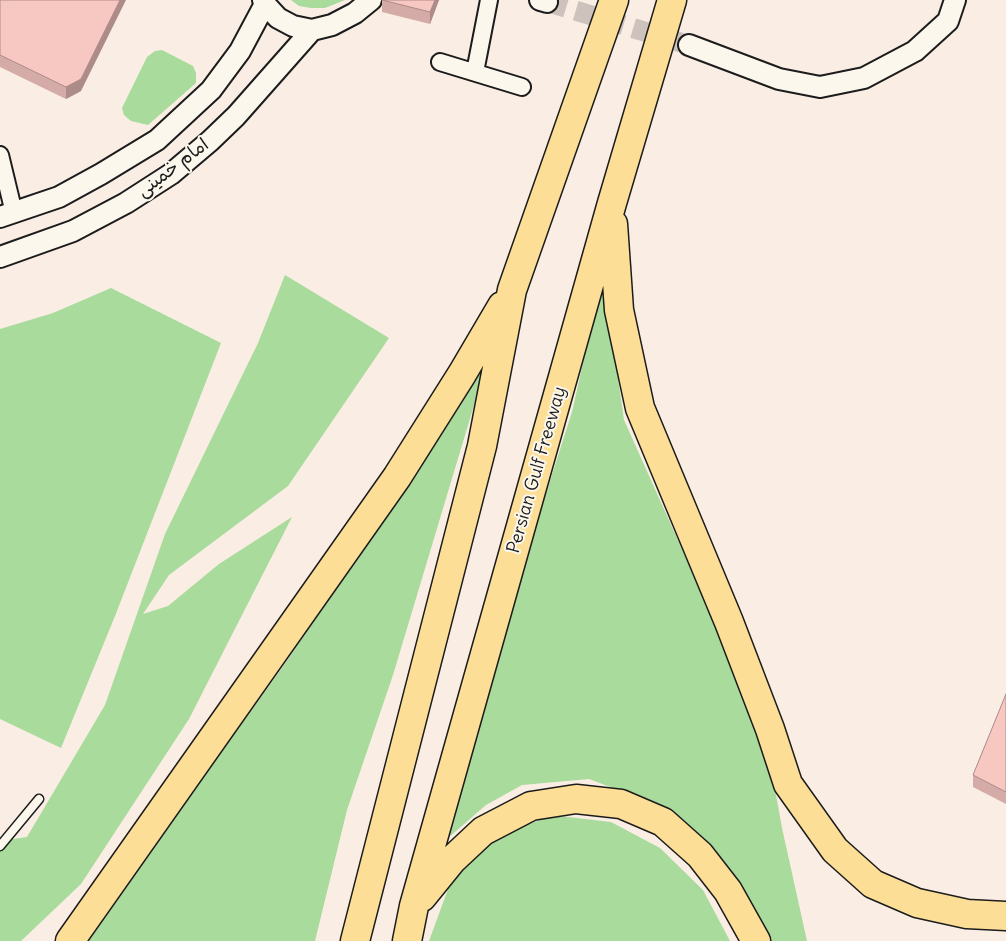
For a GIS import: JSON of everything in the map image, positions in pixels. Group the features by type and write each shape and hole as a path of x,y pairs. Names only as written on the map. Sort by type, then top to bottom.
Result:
{"highway":[{"path":"355,941 482,446 512,290 614,0"},
{"name":"Persian Gulf Freeway","path":"407,941 414,906 612,203 672,0"},
{"path":"612,203 619,310 640,408 729,622 770,729 788,784 834,850 873,884 917,903 966,914 1006,916"},
{"path":"70,941 397,477 512,290"},
{"path":"414,906 452,860 484,831 531,806 576,799 621,804 663,822 700,855 728,891 756,941"}],"street":[{"path":"264,2 278,18 293,26 312,30 332,25 355,13 371,0"},
{"path":"474,72 489,0"},
{"path":"688,45 779,79 820,87 864,78 916,51 948,21 956,0"},
{"name":"امام خمینی","path":"7,215 58,196 101,174 158,140 211,90 240,51 264,2"},
{"name":"امام خمینی","path":"0,257 73,231 126,203 171,174 236,116 312,30"},
{"path":"440,62 522,87"},
{"path":"0,155 7,215"}],"lane":[{"path":"0,846 39,799"}],"green space":[{"path":"291,0 345,0 325,8 311,8 299,6"},
{"path":"162,50 193,66 196,73 196,83 148,125 131,121 124,115 122,108 147,57 155,51"},
{"path":"603,274 624,420 733,663 769,756 782,828 807,941 767,941 709,848 669,809 589,779 522,785 486,805 440,845 482,694 572,412"},
{"path":"285,275 389,338 288,486 169,575 143,614 168,606 219,564 292,517 189,719 81,884 21,941 0,941 0,841 27,837 105,705 165,534 258,343"},
{"path":"111,288 221,343 115,616 61,748 0,719 0,329 53,313"},
{"path":"490,352 393,675 347,810 315,941 85,941 282,668 406,486"},
{"path":"551,815 611,822 660,848 703,890 730,941 429,941 451,881 492,840"}],"building":[{"path":"0,0 120,0 81,79 66,87 0,55"},
{"path":"382,0 435,0 430,12"},
{"path":"1006,694 1006,792 973,775"}],"tunnel":[{"path":"547,2 689,45"}]}
